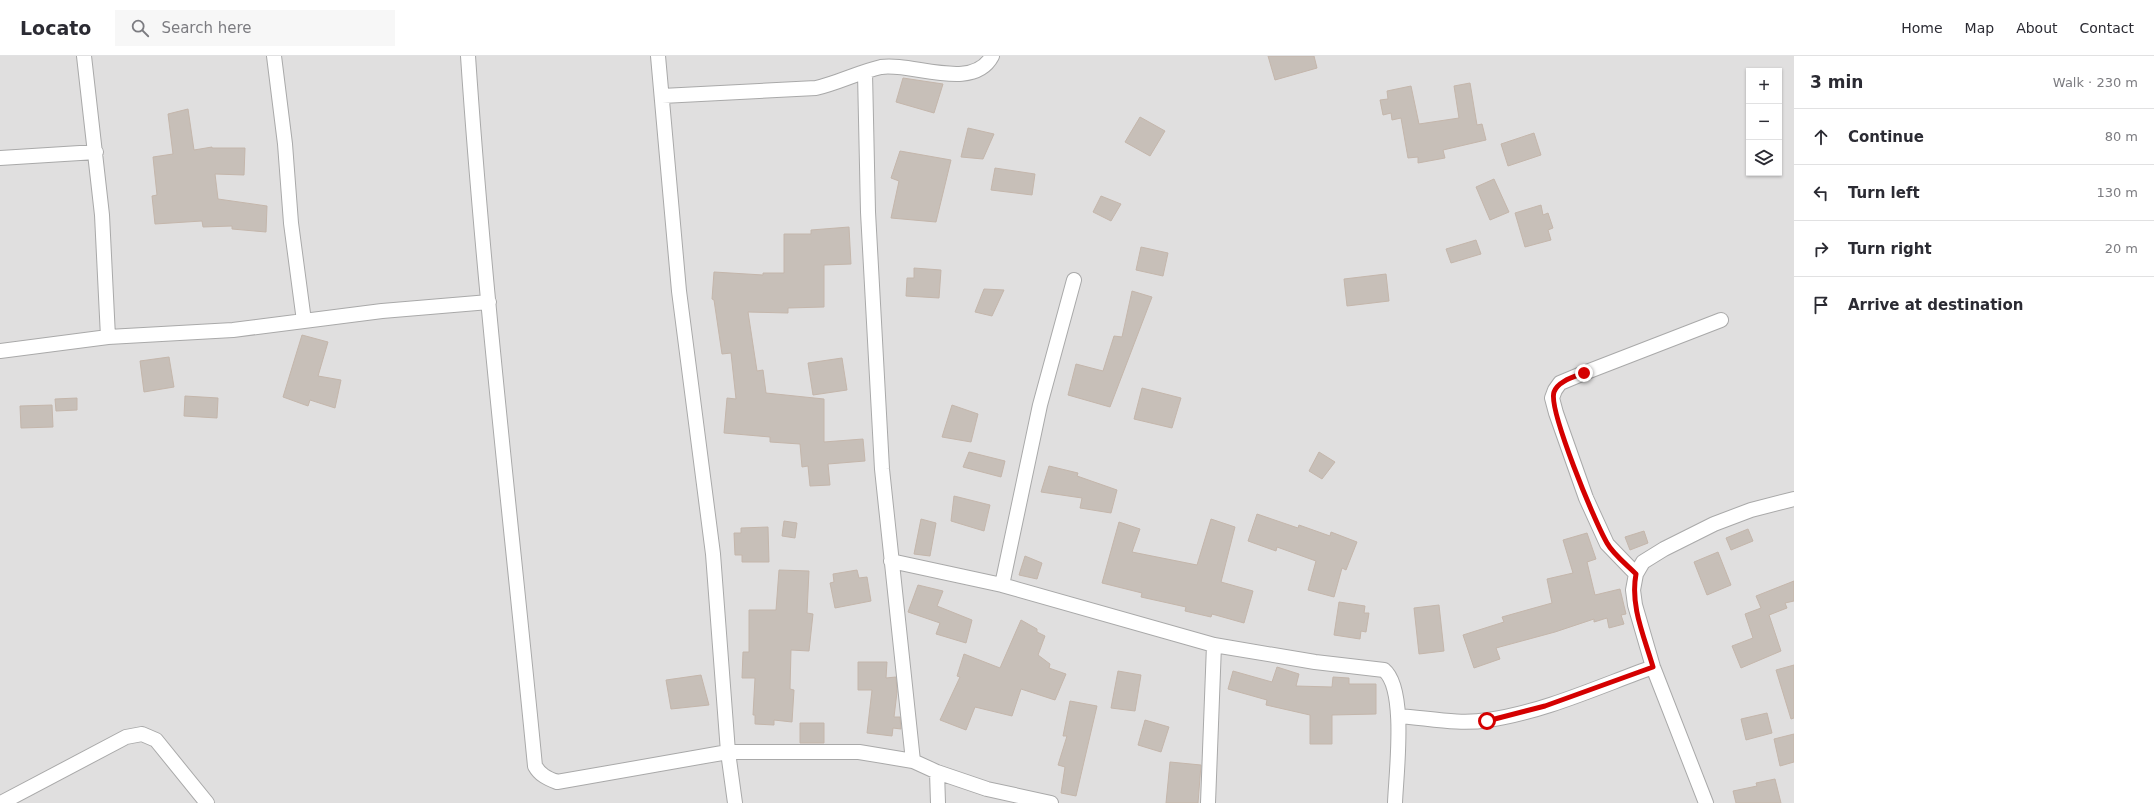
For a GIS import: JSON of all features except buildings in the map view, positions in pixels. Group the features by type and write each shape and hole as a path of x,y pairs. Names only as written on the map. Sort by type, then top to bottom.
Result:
{"street":[{"path":"84,56 96,152 107,283 108,337"},
{"path":"274,56 285,144 290,222 304,321"},
{"path":"468,56 474,152 535,766 544,777 557,782 728,752 859,752 913,761 937,772 987,789 1051,803"},
{"path":"658,56 679,291 713,554 728,752 735,803"},
{"path":"662,96 816,88 881,67 898,67 956,74 972,72 984,66 992,56"},
{"path":"865,73 868,220 882,469 913,761"},
{"path":"0,158 96,152"},
{"path":"1002,585 1040,405 1074,280"},
{"path":"0,351 108,337 233,330 445,305 489,302"},
{"path":"1636,574 1607,544 1586,498 1556,413 1552,398 1554,390 1560,383 1721,320"},
{"path":"1706,803 1653,667 1634,605 1633,590 1636,574 1643,562 1664,548 1714,524 1751,510 1794,499"},
{"path":"891,561 1002,585 1214,645 1315,662 1384,670 1392,680 1399,716 1395,803"},
{"path":"1208,803 1214,645"},
{"path":"1399,716 1472,722 1487,721 1545,706 1653,667"},
{"path":"1,803 126,737 142,734 156,740 207,803"},
{"path":"937,772 938,803"}],"shaded area":[{"path":"0,56 1794,56 1794,803 0,803"}],"route":[{"path":"1487,721 1545,706 1653,667 1634,605 1633,590 1636,574 1607,544 1586,498 1552,398 1554,390 1560,383 1584,373"}]}
